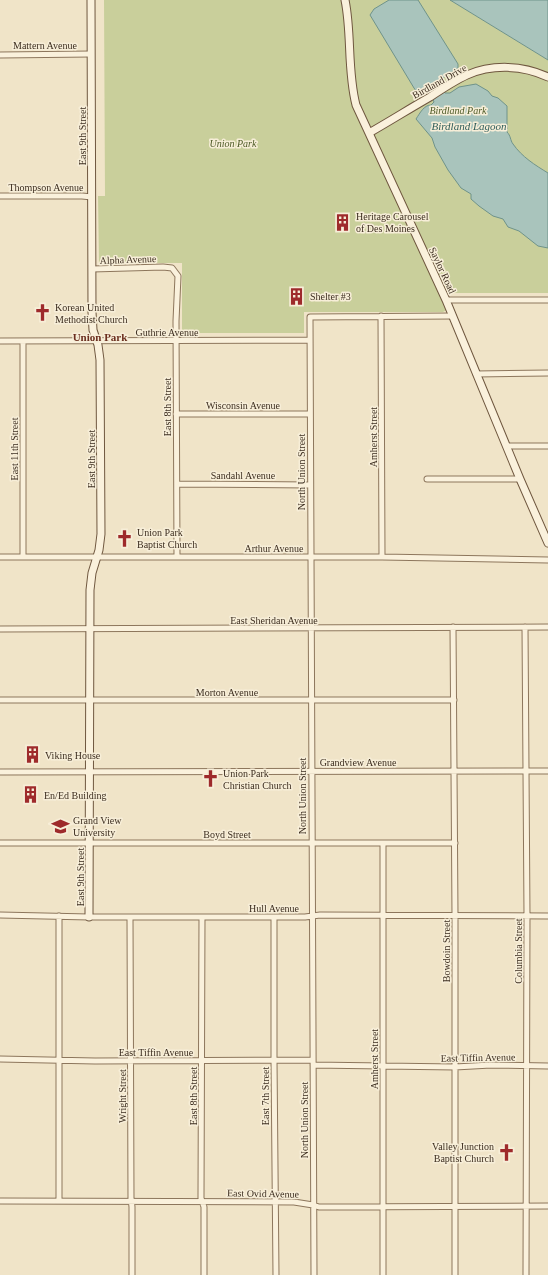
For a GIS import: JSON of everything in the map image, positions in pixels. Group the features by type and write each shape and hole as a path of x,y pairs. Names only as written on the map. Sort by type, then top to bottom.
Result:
{"street":[{"name":"East 9th Street","path":"89,917 90,581 97,558 101,534 100,375 99,350 93,325 91,0"},
{"name":"Saylor Road","path":"346,0 356,104 453,316 506,446 548,543"},
{"name":"Mattern Avenue","path":"0,54 91,54"},
{"name":"Birdland Drive","path":"369,133 444,88 477,71 511,67 527,70 548,77"},
{"name":"Thompson Avenue","path":"0,196 92,197"},
{"name":"Alpha Avenue","path":"92,269 163,267"},
{"name":"East 8th Street","path":"163,267 172,268 178,276 176,321 177,557"},
{"path":"446,300 548,300"},
{"name":"North Union Street","path":"314,1275 310,628 310,316 381,316"},
{"path":"381,316 453,316"},
{"name":"Amherst Street","path":"381,316 382,558"},
{"name":"Guthrie Avenue","path":"0,341 309,340"},
{"name":"East 11th Street","path":"23,341 23,557"},
{"path":"476,374 548,373"},
{"name":"Wisconsin Avenue","path":"176,414 310,414"},
{"path":"506,446 548,446"},
{"path":"427,479 520,479"},
{"name":"Sandahl Avenue","path":"176,484 310,485"},
{"name":"Arthur Avenue","path":"0,557 548,560"},
{"name":"Bowdoin Street","path":"453,627 455,843 455,1275"},
{"name":"Columbia Street","path":"525,627 527,915 526,1275"},
{"name":"East Sheridan Avenue","path":"0,629 90,630 548,627"},
{"name":"Morton Avenue","path":"0,700 454,700"},
{"name":"Grandview Avenue","path":"0,772 548,771"},
{"name":"Boyd Street","path":"0,843 455,843"},
{"name":"Amherst Street","path":"383,844 383,1275"},
{"name":"Hull Avenue","path":"0,915 305,918 320,915 548,916"},
{"path":"59,916 59,1201"},
{"name":"Wright Street","path":"130,917 132,1275"},
{"name":"East 8th Street","path":"202,917 202,1202 204,1207 204,1275"},
{"name":"East 7th Street","path":"274,917 276,1275"},
{"name":"East Tiffin Avenue","path":"0,1059 131,1061 274,1060 455,1067 527,1065 548,1066"},
{"name":"East Ovid Avenue","path":"0,1201 294,1202 313,1205 319,1208 548,1206"}],"green space":[{"name":"Union Park","path":"104,0 450,0 548,60 548,293 448,293 444,295 447,310 443,312 304,312 304,333 182,333 182,263 99,263 98,196 105,196"}],"water":[{"name":"Birdland Lagoon","path":"389,0 418,0 458,64 458,68 438,81 445,93 450,93 459,87 476,84 488,91 492,96 498,98 507,106 507,132 512,142 525,157 548,173 548,248 538,246 519,231 508,227 503,219 493,216 479,206 471,199 471,194 461,188 448,170 435,147 432,138 416,119 424,108 434,102 430,91 427,88 417,92 370,15 374,9"},
{"path":"450,0 548,0 548,60"}],"place":[{"name":"Heritage Carousel of Des Moines","path":"343,222"},
{"name":"Shelter #3","path":"297,296"},
{"name":"Korean United Methodist Church","path":"42,313"},
{"name":"Union Park Baptist Church","path":"124,538"},
{"name":"Viking House","path":"32,755"},
{"name":"Union Park Christian Church","path":"210,779"},
{"name":"En/Ed Building","path":"31,795"},
{"name":"Grand View University","path":"60,826"},
{"name":"Valley Junction Baptist Church","path":"507,1152"}],"district":[{"name":"Union Park","path":"100,337"}],"park label":[{"name":"Birdland Park","path":"458,110"}]}
